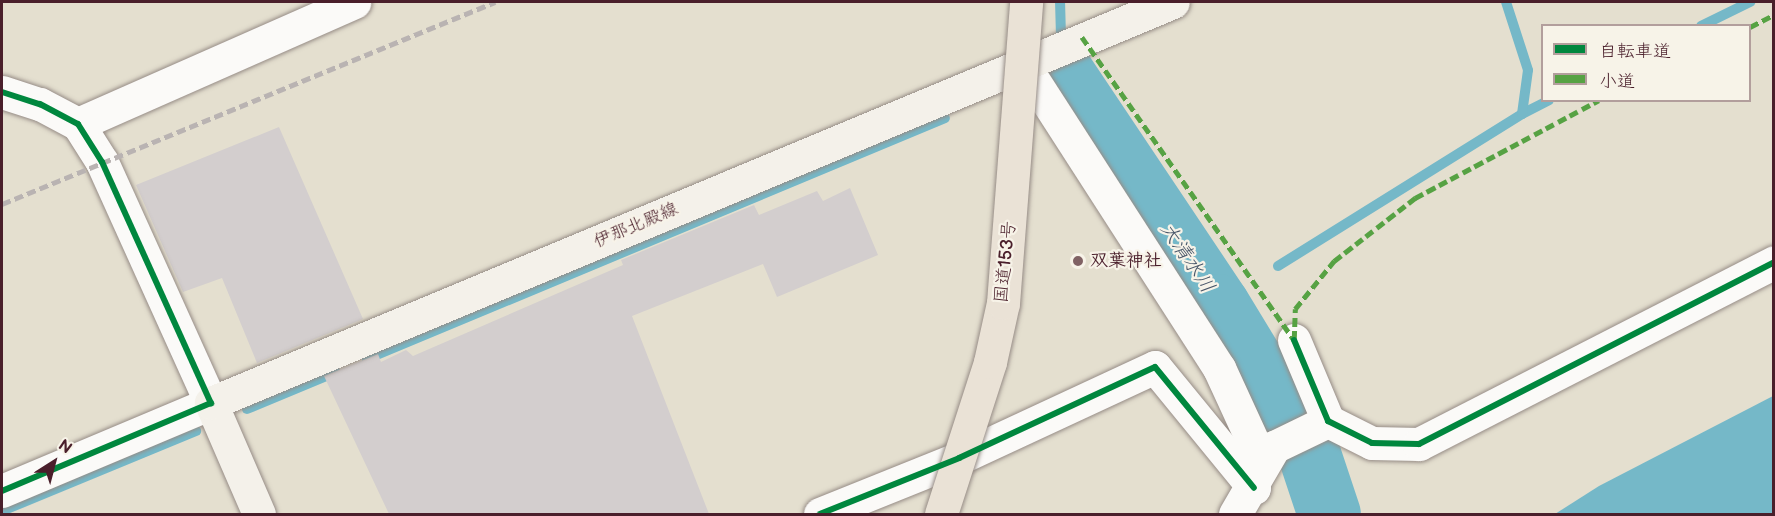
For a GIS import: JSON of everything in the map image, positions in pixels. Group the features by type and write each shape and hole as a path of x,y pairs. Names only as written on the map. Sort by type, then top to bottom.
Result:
{"highway":[{"name":"国道153号","path":"941,514 990,362 1003,303 1026,2"}],"main road":[{"name":"伊那北殿線","path":"211,403 1031,61 1075,40 1173,2"},
{"path":"211,403 259,514"}],"street":[{"path":"78,124 354,2"},
{"path":"1031,61 1218,368 1253,442 1254,488"},
{"path":"2,92 40,104 78,124 102,162 211,403 2,491"},
{"path":"1294,340 1328,421 1372,443 1419,444 1773,262"},
{"path":"820,514 959,458 1155,368 1254,488"},
{"path":"1235,514 1254,488 1274,447 1328,421"}],"water":[{"path":"1773,396 1773,514 1555,514 1599,486"}],"building":[{"path":"279,127 363,319 257,363 222,278 183,292 136,185"},
{"path":"850,188 878,255 777,297 763,264 632,316 709,514 389,514 324,376 378,354 381,362 406,350 413,356 623,265 621,260 754,205 759,215 817,191 823,201"}],"waterway":[{"name":"大清水川","path":"1053,76 1062,72 1060,2"},
{"path":"1278,266 1522,114 1528,70 1506,2"},
{"path":"1705,24 1750,2"},
{"name":"大清水川","path":"1062,72 1218,305 1309,454 1329,514"},
{"path":"1522,114 1545,102"},
{"path":"367,359 945,118"},
{"path":"1218,305 1232,297"},
{"path":"247,409 336,372"},
{"path":"2,511 196,431"}],"railway":[{"path":"2,204 495,2"}],"marked path":[{"path":"1751,26 1774,15"},
{"path":"1082,37 1294,340"},
{"path":"1294,340 1295,309 1334,261 1415,198 1595,102"}],"cycle path":[{"path":"2,92 40,104 78,124 102,162 211,403 2,491"},
{"path":"1294,340 1328,421 1372,443 1419,444 1774,262"},
{"path":"820,514 959,458 1155,367 1254,488"}],"place":[{"name":"双葉神社","path":"1078,261"}]}
